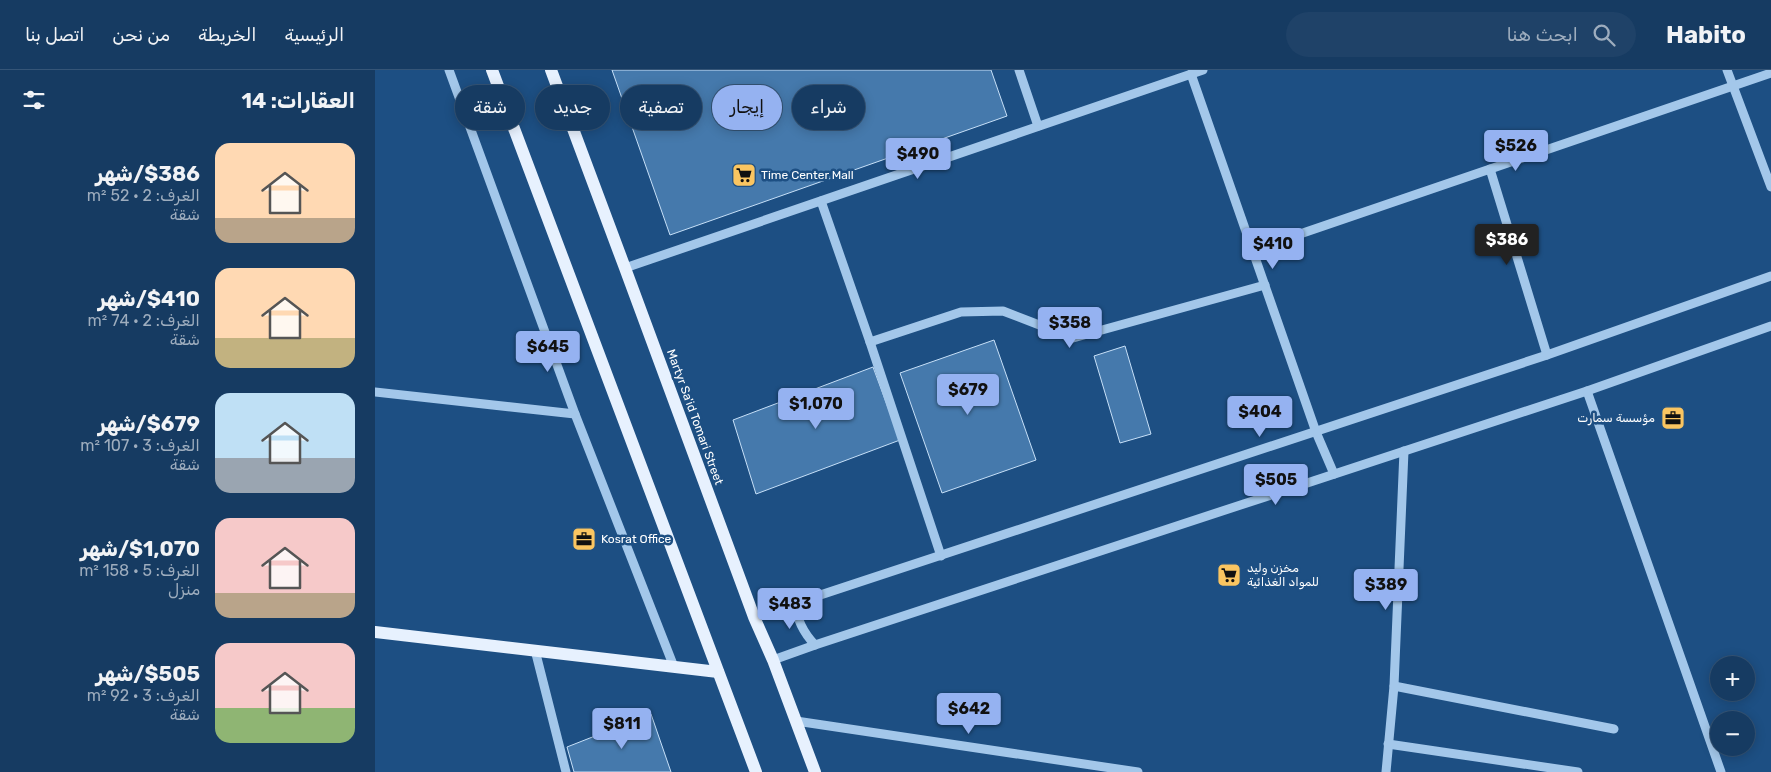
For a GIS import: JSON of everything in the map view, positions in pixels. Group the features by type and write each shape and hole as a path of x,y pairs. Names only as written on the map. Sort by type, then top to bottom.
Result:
{"main road":[{"path":"491,70 756,772"},
{"name":"Martyr Sa'id Tomari Street","path":"551,70 754,617 773,660 815,772"},
{"path":"375,632 718,672"}],"street":[{"path":"449,70 575,414 674,667"},
{"path":"1019,70 1038,126"},
{"path":"625,268 1203,70"},
{"path":"1727,70 1771,187"},
{"path":"1253,250 1771,72"},
{"path":"1191,74 1316,432 1334,474"},
{"path":"1490,169 1547,355"},
{"path":"821,201 941,556"},
{"path":"754,617 1547,355 1771,276"},
{"path":"870,342 961,312 1003,311 1073,338 1265,285"},
{"path":"773,660 1405,451 1771,326"},
{"path":"1587,390 1721,772"},
{"path":"375,392 575,414"},
{"path":"1386,772 1394,686 1405,451"},
{"path":"795,602 801,626 815,645"},
{"path":"535,650 566,772"},
{"path":"1394,686 1614,730"},
{"path":"796,721 1138,772"},
{"path":"1388,744 1578,772"}],"building":[{"name":"Time Center Mall","path":"612,70 991,70 1007,116 670,235 633,130 702,130 702,85 620,85 620,93"},
{"path":"994,340 1036,460 942,493 900,373"},
{"path":"1125,346 1151,434 1120,443 1094,356"},
{"path":"873,367 900,440 756,494 733,420"},
{"path":"651,714 671,772 574,772 567,747"}],"place":[{"name":"Time Center Mall","path":"744,175"},
{"name":"مؤسسة سمارت","path":"1673,418"},
{"name":"Kosrat Office","path":"584,539"},
{"name":"مخزن وليد للمواد الغذائية","path":"1229,575"}]}
